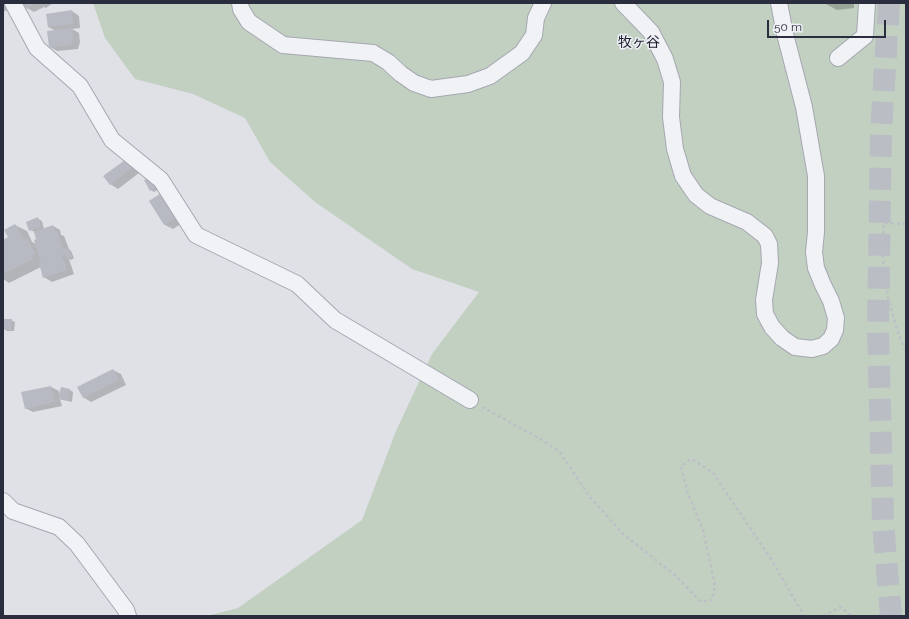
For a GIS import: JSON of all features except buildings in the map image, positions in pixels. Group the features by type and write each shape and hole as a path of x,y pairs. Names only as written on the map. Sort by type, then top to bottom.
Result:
{"street":[{"path":"13,3 37,48 80,86 112,140 161,180 196,235 297,284 335,320 470,400"},
{"path":"240,3 249,22 283,45 374,53 414,83 431,89 468,84 490,76 522,53 534,35 536,18 543,3"},
{"path":"622,3 651,32 665,59 672,82 671,117 675,149 683,176 696,195 710,206 747,222 765,236 769,244 770,262 764,300 765,314 772,327 782,338 795,347 812,349 823,346 831,338 835,330 836,318 831,301 816,268 814,252 816,176 804,107 785,34 779,3"},
{"path":"838,58 865,36 867,3"},
{"path":"3,501 13,511 58,527 77,544 126,610 128,616"}],"path":[{"path":"906,224 884,223 882,251 888,298 899,336 906,350"},
{"path":"470,400 537,437 559,451 590,497 624,534 676,576 701,602 712,600 715,585 703,530 688,494 681,466 692,459 713,473 771,559 804,616"},
{"path":"823,616 841,607 851,616"},
{"path":"879,616 884,613 896,616"}],"green space":[{"path":"93,3 906,3 906,616 207,616 238,608 362,520 396,431 432,354 479,292 412,269 315,202 270,162 245,118 193,94 135,79 105,38"}],"tunnel":[{"path":"889,3 881,132 878,329 883,523 891,616"}],"district":[{"name":"牧ヶ谷","path":"639,43"}]}
